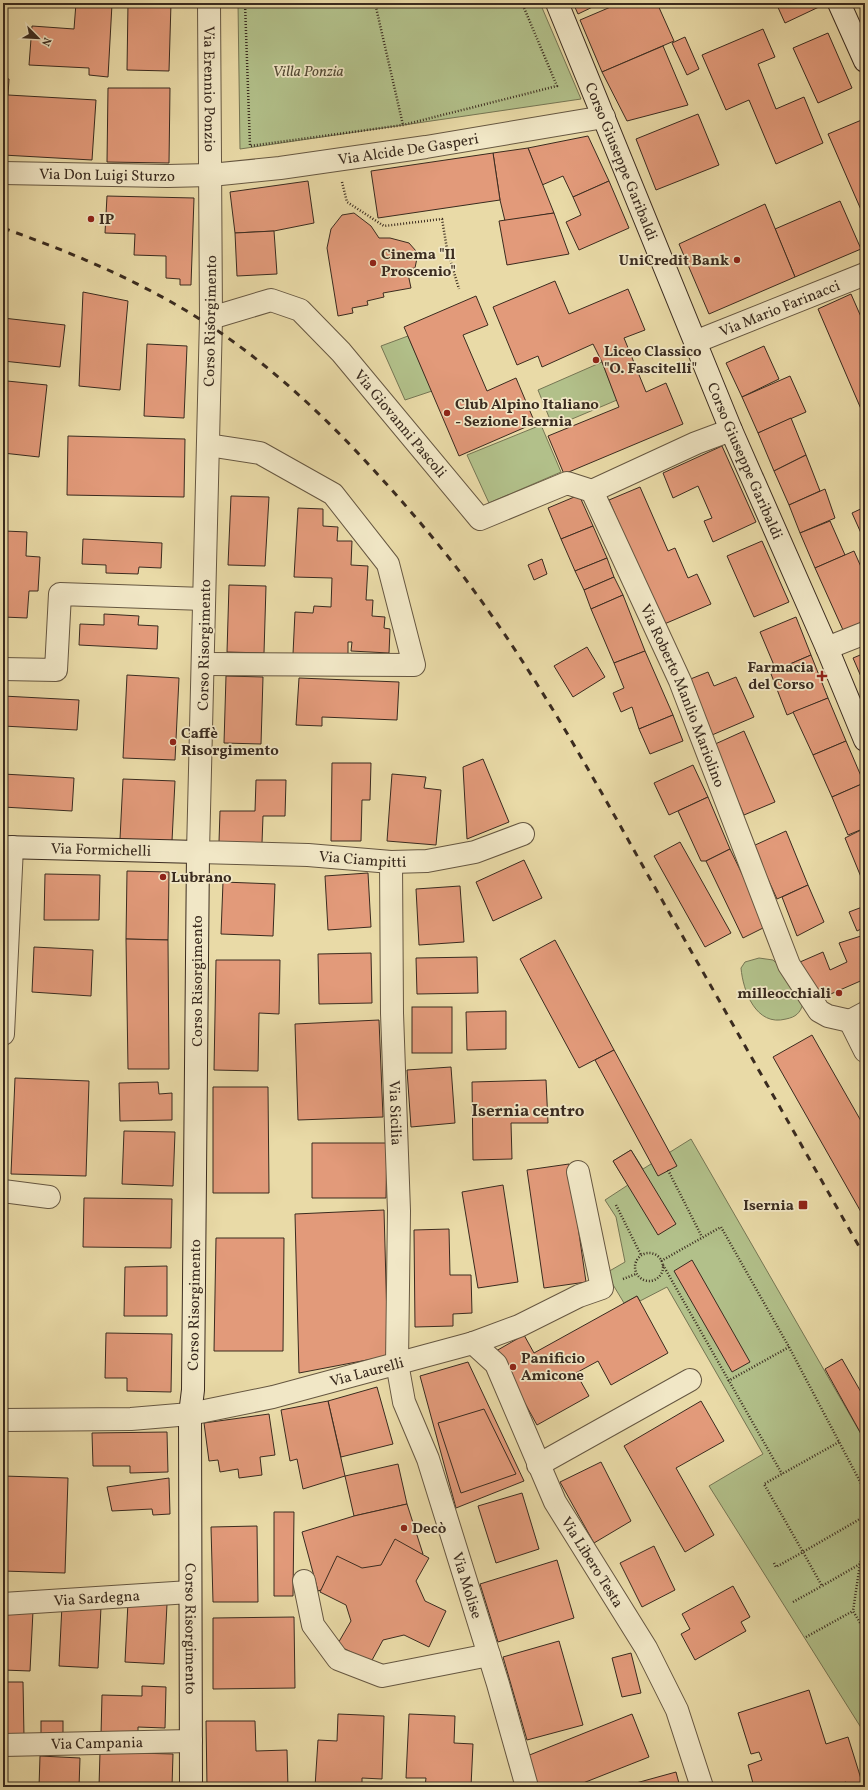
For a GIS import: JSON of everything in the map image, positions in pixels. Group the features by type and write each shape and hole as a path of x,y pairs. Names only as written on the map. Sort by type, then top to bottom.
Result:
{"street":[{"name":"Via Erennio Ponzio","path":"208,3 211,175"},
{"name":"Corso Giuseppe Garibaldi","path":"557,3 664,261 731,430 827,648 865,740"},
{"path":"839,3 865,61"},
{"name":"Via Alcide De Gasperi","path":"211,175 280,168 426,147 604,117"},
{"name":"Via Don Luigi Sturzo","path":"3,173 167,176 211,175"},
{"name":"Corso Risorgimento","path":"191,1787 190,1414 193,1390 198,852 211,318 211,175"},
{"name":"Via Mario Farinacci","path":"695,342 863,280"},
{"name":"Via Giovanni Pascoli","path":"211,318 272,300 300,310 341,352 480,519 566,483 592,491"},
{"path":"592,491 696,443 731,430"},
{"path":"203,664 414,666 388,564 333,494 260,453 208,445"},
{"name":"Via Roberto Manlio Mariolino","path":"592,491 680,680 789,965 819,1011 828,1016 857,1017"},
{"path":"3,669 56,670 60,594 204,599"},
{"path":"827,648 865,633"},
{"name":"Via Ciampitti","path":"198,852 308,855 392,862 427,861 475,852 523,834"},
{"path":"3,1034 8,847"},
{"name":"Via Formichelli","path":"8,847 198,852"},
{"name":"Via Sicilia","path":"392,862 392,1013 398,1210 397,1363"},
{"path":"857,1017 865,1051"},
{"name":"Via Laurelli","path":"3,1420 131,1419 190,1414 273,1397 473,1343 518,1326 579,1296 602,1288 578,1172"},
{"path":"3,1191 49,1196"},
{"name":"Via Libero Testa","path":"473,1343 496,1364 554,1502 646,1648 677,1710 702,1787"},
{"name":"Via Molise","path":"397,1363 404,1402 428,1459 489,1655 527,1787"},
{"path":"538,1465 690,1380"},
{"path":"304,1581 312,1625 338,1658 382,1676 489,1655"},
{"name":"Via Sardegna","path":"3,1604 190,1592"},
{"name":"Via Campania","path":"3,1745 191,1741"}],"path":[{"path":"245,3 250,146 403,125 557,86 522,3"},
{"path":"375,3 403,125"},
{"path":"343,186 347,202 384,226 442,219 447,249 459,289"},
{"path":"668,1170 702,1237"},
{"path":"616,1205 641,1255"},
{"path":"662,1261 721,1227 789,1347 865,1491"},
{"path":"663,1265 663,1270 658,1278 650,1282 641,1279 635,1272 634,1267 641,1255 650,1253 655,1254 662,1261 728,1381 782,1474"},
{"path":"728,1381 789,1347"},
{"path":"822,1586 764,1484 839,1442"},
{"path":"774,1563 776,1567 865,1516"},
{"path":"865,1547 860,1564 853,1611 865,1630"},
{"path":"793,1602 860,1564"},
{"path":"806,1638 853,1611"}],"green space":[{"name":"Villa Ponzia","path":"238,3 540,3 581,99 240,149"},
{"path":"408,336 432,391 405,400 381,346"},
{"path":"602,362 617,400 553,427 538,390"},
{"path":"541,425 561,472 489,503 467,455"},
{"path":"759,958 773,960 786,972 803,1004 795,1016 776,1020 767,1018 753,1005 745,987 741,968 745,962"},
{"path":"691,1139 865,1441 865,1734 709,1486 763,1454 667,1287 640,1301 637,1296 624,1303 606,1273 625,1262 616,1217 605,1200 628,1185 613,1161 631,1150 643,1169"}],"building":[{"path":"76,3 112,4 108,77 89,75 89,68 29,65 32,26 74,29"},
{"path":"128,3 171,3 169,71 127,70"},
{"path":"573,3 601,3 578,14"},
{"path":"620,3 657,3 674,41 602,72 580,20"},
{"path":"776,3 820,3 821,6 785,23"},
{"path":"763,29 775,57 758,64 776,109 804,97 823,143 776,164 749,100 726,110 702,55"},
{"path":"828,33 852,88 818,103 793,48"},
{"path":"685,37 699,69 687,75 672,43"},
{"path":"663,46 688,105 627,121 602,72"},
{"path":"3,78 9,79 8,95 96,100 92,160 3,155"},
{"path":"108,88 170,88 169,163 107,162"},
{"path":"698,114 719,165 656,190 636,139"},
{"path":"864,119 865,120 865,219 828,134"},
{"path":"588,136 609,181 573,197 563,176 542,185 528,148"},
{"path":"528,148 554,213 505,221 500,200 493,153"},
{"path":"493,153 500,200 378,218 371,171"},
{"path":"308,181 314,223 274,231 235,233 230,192"},
{"path":"609,181 629,228 579,250 566,222 581,215 573,197"},
{"path":"107,196 194,198 191,285 180,285 180,279 166,278 166,256 134,255 135,234 105,233"},
{"path":"840,201 861,249 795,277 775,229"},
{"name":"UniCredit Bank","path":"765,204 795,277 709,314 679,244"},
{"name":"Cinema \"Il Proscenio\"","path":"354,213 371,226 379,238 390,238 409,243 416,251 417,258 415,268 407,269 411,288 383,293 384,297 367,301 368,305 352,308 353,313 338,316 327,248 331,229 342,215"},
{"path":"554,213 569,254 507,265 499,221"},
{"path":"274,231 277,274 237,276 235,233"},
{"path":"555,281 569,314 628,289 645,330 624,338 646,392 666,383 683,424 564,474 548,436 619,407 602,362 593,344 542,367 538,356 517,365 493,307"},
{"path":"83,292 128,301 120,390 79,386"},
{"path":"851,294 865,326 864,416 818,309"},
{"path":"476,296 488,325 463,335 487,391 516,378 535,423 459,456 404,327"},
{"path":"3,318 65,325 60,367 3,361"},
{"path":"147,344 187,346 184,418 144,416"},
{"path":"764,346 779,379 742,397 726,363"},
{"path":"790,376 806,412 758,433 742,397"},
{"path":"7,381 47,385 39,457 3,453 3,419"},
{"path":"791,418 806,455 774,471 758,433"},
{"path":"68,436 185,439 184,497 67,495"},
{"path":"722,446 756,522 713,542 704,521 712,518 698,486 673,498 663,473"},
{"path":"806,455 820,491 789,505 774,471"},
{"path":"640,487 668,551 675,548 688,578 697,574 711,604 662,625 609,500"},
{"path":"825,489 835,518 800,533 789,505"},
{"path":"579,495 593,526 561,539 548,508"},
{"path":"231,496 269,497 265,566 228,565"},
{"path":"865,507 865,542 852,513"},
{"path":"298,508 323,509 323,526 338,527 337,541 352,541 351,565 368,566 366,600 373,600 372,616 385,617 384,628 390,629 389,653 351,651 352,642 348,642 348,656 293,654 295,612 313,613 314,606 331,607 332,578 294,577"},
{"path":"830,521 845,555 815,568 800,533"},
{"path":"593,526 607,558 575,571 561,539"},
{"path":"5,531 27,532 26,556 40,557 38,591 29,591 27,618 3,617"},
{"path":"83,539 162,543 161,568 139,567 138,574 106,573 106,565 82,564"},
{"path":"762,541 789,602 754,617 727,556"},
{"path":"854,551 865,576 865,621 843,630 815,568"},
{"path":"607,558 614,577 584,590 575,571"},
{"path":"542,559 547,574 534,580 528,565"},
{"path":"614,577 623,595 591,609 584,590"},
{"path":"229,585 266,586 264,653 227,652"},
{"path":"623,595 645,651 614,663 591,609"},
{"path":"104,614 139,616 138,625 158,626 157,649 79,645 80,624 104,625"},
{"path":"796,617 811,655 776,670 760,632"},
{"path":"587,647 605,677 573,697 554,666"},
{"path":"645,651 673,715 639,729 632,707 621,712 613,693 624,688 614,663"},
{"path":"865,653 865,686 853,658"},
{"path":"811,655 828,698 787,715 771,674 776,670"},
{"path":"708,672 714,686 736,677 754,717 712,735 688,680"},
{"path":"127,675 179,678 175,760 123,758"},
{"path":"226,676 263,677 261,744 224,743"},
{"path":"299,678 399,682 397,720 322,717 322,726 296,725"},
{"path":"3,696 79,700 77,730 3,726"},
{"path":"828,698 846,741 813,755 793,712"},
{"path":"673,715 683,741 650,754 639,729"},
{"path":"744,731 775,802 744,815 713,745"},
{"path":"846,741 864,783 832,797 813,755"},
{"path":"483,759 509,822 467,839 463,767"},
{"path":"332,763 371,763 370,800 362,800 361,841 331,841"},
{"path":"693,765 708,797 669,815 654,783"},
{"path":"3,774 74,778 72,811 3,807"},
{"path":"392,774 426,777 424,788 441,790 436,845 387,841"},
{"path":"123,779 175,781 172,841 120,839"},
{"path":"256,780 286,780 285,816 263,816 262,843 219,842 220,811 255,811"},
{"path":"864,783 865,828 848,835 832,797"},
{"path":"708,797 730,849 706,861 701,861 678,811"},
{"path":"865,828 865,876 861,877 845,838"},
{"path":"786,831 808,885 777,899 753,846"},
{"path":"680,842 731,933 705,947 654,856"},
{"path":"730,849 767,926 743,938 706,861"},
{"path":"524,860 542,898 493,921 476,882"},
{"path":"127,871 169,872 168,940 126,939"},
{"path":"368,873 371,927 328,930 325,876"},
{"path":"45,874 100,875 99,920 44,920"},
{"path":"223,882 275,884 273,936 221,934"},
{"path":"808,885 824,922 797,936 782,897"},
{"path":"460,886 464,942 419,945 416,889"},
{"path":"865,906 865,927 857,931 849,912"},
{"path":"861,936 865,945 865,979 817,1000 800,962 823,952 830,970 847,962 839,943"},
{"path":"126,939 168,940 169,1069 128,1069"},
{"path":"555,940 614,1050 579,1068 520,959"},
{"path":"34,947 93,950 91,996 32,992"},
{"path":"371,953 372,1003 319,1004 318,954"},
{"path":"477,957 478,993 417,994 416,958"},
{"path":"216,960 280,960 279,1014 259,1013 258,1071 214,1070"},
{"path":"412,1007 452,1007 452,1053 412,1053"},
{"path":"506,1011 506,1049 467,1050 466,1012"},
{"path":"379,1020 383,1117 298,1120 295,1024"},
{"path":"812,1035 865,1128 865,1219 773,1057"},
{"path":"614,1050 677,1166 658,1176 595,1060"},
{"path":"451,1067 455,1123 411,1127 407,1070"},
{"path":"15,1078 89,1081 86,1176 11,1174"},
{"path":"546,1080 548,1123 511,1123 512,1159 473,1160 472,1082"},
{"path":"158,1082 159,1094 172,1093 172,1120 120,1121 119,1083"},
{"path":"213,1087 268,1087 269,1193 213,1193"},
{"path":"124,1131 175,1132 173,1186 122,1184"},
{"path":"312,1143 387,1143 386,1198 312,1198"},
{"path":"631,1150 676,1224 658,1235 613,1161"},
{"path":"569,1164 586,1282 544,1288 527,1170"},
{"path":"503,1185 518,1282 478,1288 462,1192"},
{"path":"84,1198 172,1199 171,1248 83,1247"},
{"path":"384,1210 388,1356 299,1373 295,1214"},
{"path":"449,1229 450,1275 471,1275 472,1313 453,1314 453,1326 415,1327 414,1230"},
{"path":"216,1238 284,1238 283,1351 214,1351"},
{"path":"692,1260 750,1362 732,1372 674,1271"},
{"path":"167,1266 167,1316 124,1316 125,1267"},
{"path":"637,1296 668,1353 611,1385 598,1361 576,1373 589,1396 537,1425 496,1351 524,1335 534,1353"},
{"path":"106,1333 172,1334 171,1392 127,1391 127,1378 105,1378"},
{"path":"842,1359 865,1399 865,1441 825,1369"},
{"path":"468,1362 524,1481 456,1508 420,1376"},
{"path":"377,1387 393,1444 341,1457 328,1401"},
{"path":"328,1401 345,1476 303,1489 297,1459 290,1461 281,1410"},
{"path":"701,1401 724,1441 676,1468 714,1535 685,1552 624,1446"},
{"path":"484,1409 516,1474 461,1493 438,1423"},
{"path":"269,1414 275,1455 260,1457 262,1475 239,1478 238,1469 220,1472 218,1460 209,1461 204,1423"},
{"path":"167,1432 168,1472 130,1473 130,1466 93,1466 92,1433"},
{"path":"601,1462 631,1521 594,1543 560,1482"},
{"path":"398,1464 407,1504 354,1516 345,1476"},
{"path":"3,1476 68,1478 65,1573 3,1571"},
{"path":"169,1478 170,1514 153,1515 152,1509 112,1511 107,1487"},
{"path":"522,1493 539,1549 496,1563 478,1506"},
{"path":"407,1504 423,1554 318,1591 302,1532 354,1516"},
{"path":"274,1512 294,1512 293,1596 274,1596"},
{"path":"257,1526 258,1602 213,1602 211,1527"},
{"path":"395,1539 429,1558 416,1581 425,1601 446,1611 429,1647 404,1635 383,1640 371,1662 337,1645 351,1621 346,1605 320,1592 337,1556 362,1568 381,1565"},
{"path":"654,1546 675,1590 642,1607 620,1563"},
{"path":"557,1560 574,1618 498,1642 480,1584"},
{"path":"733,1586 750,1617 741,1622 746,1631 695,1660 681,1634 690,1629 682,1614"},
{"path":"128,1602 167,1604 164,1664 125,1662"},
{"path":"62,1605 101,1607 98,1668 59,1666"},
{"path":"3,1609 33,1611 30,1671 3,1670"},
{"path":"294,1617 295,1688 213,1689 213,1618"},
{"path":"559,1641 583,1725 527,1740 503,1657"},
{"path":"631,1653 641,1693 622,1697 612,1658"},
{"path":"3,1682 23,1682 24,1737 3,1738"},
{"path":"142,1686 166,1687 165,1728 138,1727 138,1736 101,1735 102,1695 142,1696"},
{"path":"809,1690 826,1744 848,1737 862,1782 848,1787 846,1782 830,1787 754,1787 748,1765 762,1760 759,1752 751,1754 738,1713"},
{"path":"338,1714 384,1716 382,1779 362,1778 362,1787 315,1787 318,1740 337,1741"},
{"path":"409,1714 455,1716 454,1743 473,1744 471,1787 425,1787 426,1778 406,1778"},
{"path":"632,1714 649,1757 573,1787 539,1787 527,1756"},
{"path":"41,1721 63,1721 63,1735 41,1735"},
{"path":"206,1721 255,1721 256,1751 287,1750 288,1787 207,1787"},
{"path":"100,1752 173,1754 172,1787 99,1787"},
{"path":"40,1756 80,1758 79,1787 39,1787"},
{"path":"676,1772 680,1787 637,1787 636,1783"}],"railway":[{"path":"3,228 60,249 115,273 196,316 221,333 261,363 318,412 370,466 423,526 460,572 497,623 565,730 608,803 865,1257"}],"place":[{"name":"IP","path":"91,219"},
{"name":"UniCredit Bank","path":"737,260"},
{"name":"Cinema \"Il Proscenio\"","path":"373,263"},
{"name":"Liceo Classico \"O. Fascitelli\"","path":"596,360"},
{"name":"Club Alpino Italiano - Sezione Isernia","path":"447,413"},
{"name":"Farmacia del Corso","path":"822,676"},
{"name":"Caffè Risorgimento","path":"173,742"},
{"name":"Lubrano","path":"163,877"},
{"name":"milleocchiali","path":"839,993"},
{"name":"Isernia","path":"803,1205"},
{"name":"Panificio Amicone","path":"513,1367"},
{"name":"Decò","path":"404,1528"}],"district":[{"name":"Isernia centro","path":"528,1110"}]}
